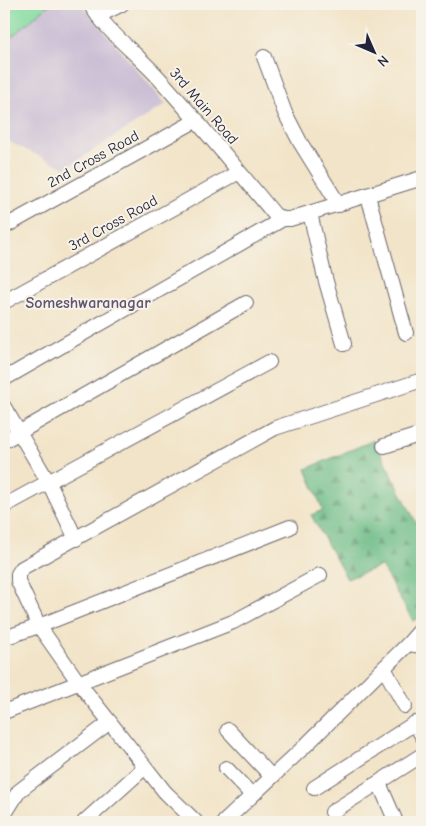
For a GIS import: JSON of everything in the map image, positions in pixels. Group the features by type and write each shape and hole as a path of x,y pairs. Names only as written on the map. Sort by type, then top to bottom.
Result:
{"street":[{"name":"3rd Main Road","path":"90,4 98,16 151,69 197,120 275,215 283,219"},
{"path":"98,16 122,4"},
{"path":"264,57 285,114 339,205"},
{"name":"2nd Cross Road","path":"4,227 197,120"},
{"name":"3rd Cross Road","path":"4,302 239,172"},
{"path":"4,379 283,219 339,205 422,178"},
{"path":"368,196 406,333"},
{"path":"310,213 344,344"},
{"path":"4,441 246,303"},
{"path":"4,506 269,362"},
{"path":"196,822 165,792 79,682 39,626 18,581 18,574 22,568 276,428 422,380"},
{"path":"4,407 49,483 76,539"},
{"path":"384,446 422,434"},
{"path":"4,638 290,527"},
{"path":"4,712 233,622 320,575"},
{"path":"224,822 384,668 415,645 422,628"},
{"path":"384,668 405,706"},
{"path":"4,815 20,791 110,722"},
{"path":"314,788 415,723 422,736"},
{"path":"228,730 272,777"},
{"path":"332,812 422,755"},
{"path":"84,822 145,767"},
{"path":"226,768 252,795"},
{"path":"379,783 396,822"}],"shaded area":[{"path":"50,4 81,4 166,104 65,168 7,141 4,142 4,43"}],"green space":[{"path":"4,4 50,4 4,43"},
{"path":"374,440 422,534 422,616 413,621 381,566 347,579 311,515 323,510 306,469"}],"district":[{"name":"Someshwaranagar","path":"88,303"}]}
